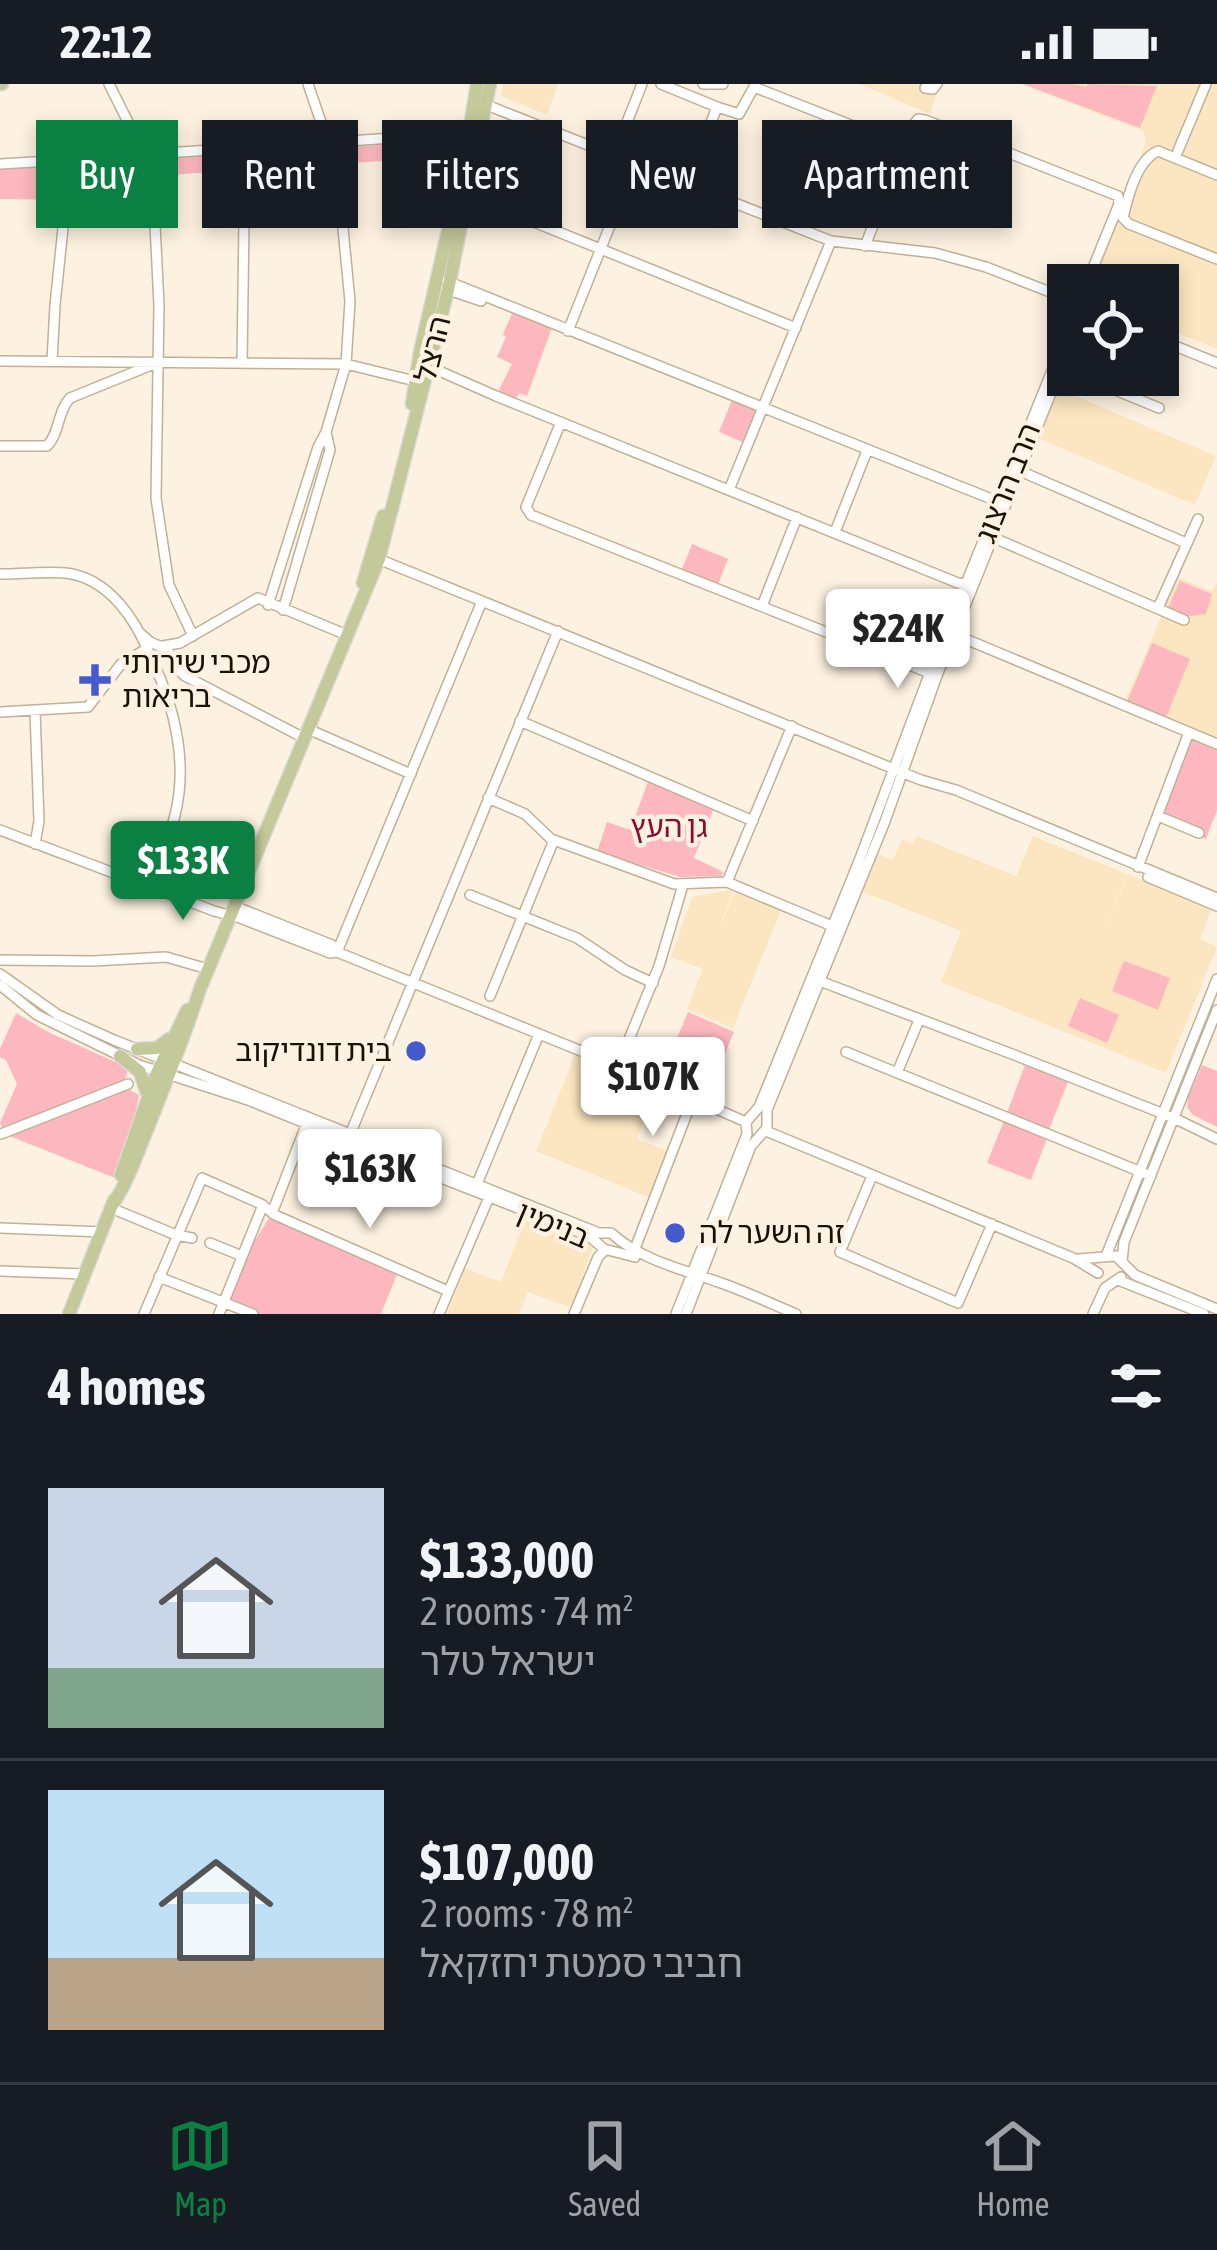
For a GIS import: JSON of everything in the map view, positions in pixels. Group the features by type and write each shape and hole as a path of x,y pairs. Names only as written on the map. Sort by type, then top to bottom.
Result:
{"main road":[{"name":"הרצל","path":"420,382 429,366 479,95 490,84"},
{"name":"הרצל","path":"112,1206 122,1192 166,1067 375,558 420,382 420,352 457,228"},
{"path":"420,382 445,374"},
{"name":"הרצל","path":"69,1314 103,1232 142,1112 166,1067 174,1034 200,988"},
{"path":"137,1049 157,1048 174,1034"},
{"path":"120,1056 145,1080 142,1112"}],"street":[{"path":"308,84 321,120"},
{"path":"628,120 642,84"},
{"path":"662,84 739,115 754,87 838,120"},
{"path":"703,84 723,84"},
{"path":"925,88 937,84"},
{"path":"1178,151 1206,84"},
{"path":"114,88 129,120"},
{"path":"479,95 586,143"},
{"path":"1201,97 1214,102"},
{"path":"712,120 717,107"},
{"path":"1217,175 1152,152 1144,160 1123,218 1217,259"},
{"path":"1012,154 1115,195 1120,202 1095,264"},
{"path":"0,164 36,162"},
{"path":"52,362 63,228"},
{"path":"154,228 159,362 156,498 170,588 193,636"},
{"path":"242,363 243,228"},
{"path":"268,604 346,364 350,301 343,228"},
{"path":"549,228 796,328"},
{"path":"568,331 608,228"},
{"path":"799,228 831,241 924,251 964,261 1047,292"},
{"path":"865,246 872,228"},
{"path":"730,490 831,241"},
{"path":"442,284 999,502 1002,516"},
{"path":"1179,348 1217,363"},
{"path":"420,352 429,366 445,374 970,585"},
{"path":"0,361 346,364 420,382"},
{"path":"0,446 46,446 70,398 159,362"},
{"name":"הרב הרצוג","path":"816,980 934,674 1002,516 1047,387"},
{"name":"הרב הרצוג","path":"992,534 999,502 1052,396"},
{"path":"1131,396 1160,408"},
{"path":"561,422 526,511 934,674"},
{"path":"283,610 330,450 326,432"},
{"path":"835,532 867,451"},
{"path":"1015,472 1186,542"},
{"path":"762,606 796,517"},
{"path":"1158,608 1198,519"},
{"path":"992,534 1184,620"},
{"path":"375,558 1217,902"},
{"path":"0,574 83,577 110,595 164,667 180,643"},
{"path":"0,712 89,706 121,664 180,643 258,598 347,635"},
{"path":"337,952 482,601"},
{"path":"349,1138 557,631"},
{"path":"951,633 1217,744"},
{"path":"154,650 172,658 193,681 306,734 411,774"},
{"path":"149,886 173,821 179,788 176,727 154,650"},
{"path":"167,695 175,682 193,681"},
{"path":"35,710 39,821 35,844"},
{"path":"520,721 753,821"},
{"path":"728,883 792,726"},
{"path":"1137,869 1189,732"},
{"path":"488,798 525,814 554,840 661,880 682,885 728,883 837,925"},
{"path":"1158,816 1199,833"},
{"path":"0,830 149,886 232,910 748,1122"},
{"path":"490,996 554,840"},
{"path":"618,1066 652,983 682,885"},
{"path":"470,895 577,938 652,983"},
{"path":"0,960 166,957 208,969"},
{"path":"0,974 58,1015 137,1049 166,1067"},
{"path":"1090,1314 1102,1292 1123,1274 1124,1242 1217,979"},
{"path":"816,980 1169,1116 1217,1139"},
{"path":"686,1314 694,1277 748,1122 816,980"},
{"path":"676,1314 751,1146 764,1128 816,980"},
{"path":"0,985 33,1012 120,1056 166,1067"},
{"path":"1090,1314 1098,1265 1168,1135 1169,1116 1181,1102 1217,1010"},
{"path":"897,1073 919,1020"},
{"path":"465,1189 477,1184 539,1034"},
{"path":"655,1082 671,1046"},
{"path":"846,1052 1146,1174"},
{"name":"בנימין","path":"166,1067 465,1189 612,1236 694,1277"},
{"name":"בנימין","path":"166,1067 477,1184 606,1248 694,1277"},
{"path":"2,1134 128,1084"},
{"path":"634,1251 692,1099"},
{"path":"1181,1102 1196,1129"},
{"path":"748,1122 759,1114 764,1128 1072,1258 1107,1281 1204,1314"},
{"path":"748,1122 751,1134 764,1128"},
{"path":"221,1308 307,1123"},
{"path":"1168,1135 1196,1129"},
{"path":"872,1176 840,1252 958,1303 992,1225"},
{"path":"145,1314 202,1178 448,1291"},
{"path":"439,1314 491,1194"},
{"path":"112,1206 191,1238"},
{"path":"0,1228 103,1232"},
{"path":"574,1314 606,1248 600,1240 612,1236"},
{"path":"210,1244 242,1256"},
{"path":"1072,1258 1114,1256 1135,1275 1217,1309"},
{"path":"0,1270 85,1274"},
{"path":"159,1277 221,1308 253,1314"},
{"path":"694,1277 730,1286 796,1314"}],"shaded area":[{"path":"503,84 558,84 547,115 501,96"},
{"path":"859,84 940,84 930,114"},
{"path":"1020,84 1217,84 1217,349 1179,334 1179,264 1100,264 1146,142 1143,131"},
{"path":"1056,396 1075,396 1216,456 1195,505 1038,438"},
{"path":"1178,577 1212,591 1217,582 1217,742 1124,704"},
{"path":"917,836 1016,876 1033,836 1127,874 1101,940 1128,874 1212,908 1200,939 1217,947 1203,981 1188,975 1203,982 1166,1073 941,982 961,931 861,891 876,853 893,860 902,839 913,844"},
{"path":"734,889 717,933 736,889 782,908 733,1028 687,1009 703,969 671,957 692,897"},
{"path":"575,1055 654,1091 637,1139 669,1152 650,1198 536,1151"},
{"path":"526,1217 594,1244 572,1308 528,1292 519,1314 447,1314 465,1268 501,1282"}],"green space":[{"path":"1023,84 1086,87 1157,86 1140,128"},
{"path":"382,145 382,161 358,163 358,146"},
{"path":"202,154 202,173 178,174 178,155"},
{"path":"36,165 36,200 0,199 0,166"},
{"path":"514,309 553,325 527,396 519,393 514,403 496,396 512,364 497,357"},
{"path":"732,400 760,412 747,444 719,432"},
{"path":"692,544 728,559 717,587 681,572"},
{"path":"1180,581 1212,594 1206,614 1183,617 1167,610"},
{"path":"1152,643 1190,659 1165,720 1126,704"},
{"path":"1191,739 1217,750 1217,810 1206,839 1161,820"},
{"name":"גן העץ","path":"649,779 714,808 694,858 723,872 721,876 680,877 597,852 607,822 630,830"},
{"path":"1124,961 1170,978 1158,1010 1112,991"},
{"path":"1080,998 1119,1015 1107,1043 1068,1026"},
{"path":"688,1012 734,1032 721,1063 675,1043"},
{"path":"16,1013 129,1068 125,1079 139,1095 115,1178 7,1135 0,1123 17,1084 0,1049"},
{"path":"1026,1062 1069,1079 1049,1130 1007,1113"},
{"path":"1202,1065 1217,1071 1217,1127 1187,1107"},
{"path":"1005,1118 1048,1136 1031,1180 987,1163"},
{"path":"272,1213 399,1269 381,1314 257,1314 223,1303 236,1271"}],"place":[{"name":"מכבי שירותי בריאות","path":"95,680"},
{"name":"בית דונדיקוב","path":"416,1051"},
{"name":"זה השער לה","path":"675,1233"}]}
